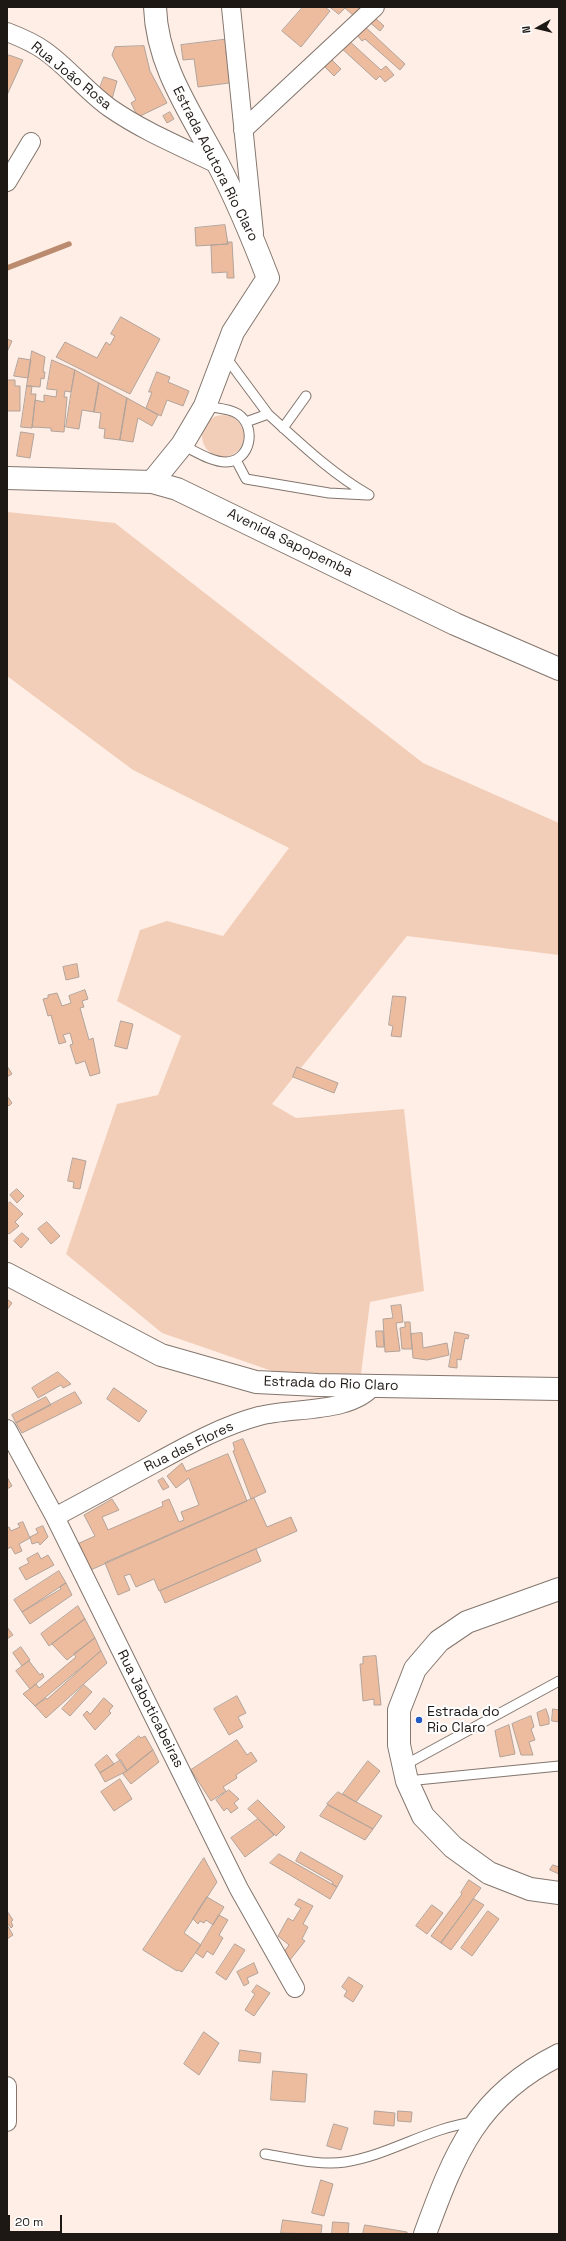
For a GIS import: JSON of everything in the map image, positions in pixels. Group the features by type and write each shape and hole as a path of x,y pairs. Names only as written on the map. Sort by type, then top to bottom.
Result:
{"main road":[{"name":"Estrada Adutora Rio Claro","path":"152,482 182,445 205,406 233,332 268,278 255,244 219,165 168,72 155,25 155,7"},
{"name":"Avenida Sapopemba","path":"7,478 152,482 176,489 212,504 455,624 559,669"},
{"name":"Estrada do Rio Claro","path":"7,1274 161,1356 213,1372 256,1382 318,1385 559,1389"},
{"path":"559,1589 468,1622 439,1641 415,1669 399,1710 399,1745 405,1773 423,1816 453,1847 488,1872 530,1889 559,1893"},
{"path":"425,2234 443,2184 465,2141 488,2106 508,2087 538,2066 559,2055"}],"street":[{"path":"231,7 255,244"},
{"path":"243,130 375,7"},
{"name":"Rua João Rosa","path":"7,32 26,40 45,51 88,92 111,109 142,128 219,165"},
{"path":"7,182 31,142"},
{"name":"Rua das Flores","path":"55,1517 210,1433 262,1416 352,1401 367,1394 374,1385"},
{"name":"Rua Jaboticabeiras","path":"7,1429 55,1517 239,1889 296,1988"},
{"path":"7,2086 9,2105 7,2122"}],"lane":[{"path":"224,354 268,414 302,446 329,466 344,480 369,495 329,493 246,479 236,460"},
{"path":"284,428 306,396"},
{"path":"182,445 218,461 236,460 248,448 250,439 246,422 236,413 205,406"},
{"path":"246,422 268,414"},
{"path":"405,1773 559,1681"},
{"path":"405,1773 559,1766"},
{"path":"265,2154 319,2162 343,2162 365,2158 438,2129 477,2122"}],"shaded area":[{"path":"223,415 238,421 244,436 238,451 223,457 208,451 202,436 208,421"},
{"path":"7,512 115,523 423,763 559,823 559,955 407,936 272,1104 296,1118 404,1109 424,1291 370,1302 361,1374 275,1372 162,1333 66,1254 117,1104 158,1095 181,1036 117,1001 140,930 167,921 223,936 289,848 133,770 7,676"}],"building":[{"path":"303,7 325,7 330,11 301,47 282,31"},
{"path":"330,7 363,7 355,17 345,8 339,14"},
{"path":"373,16 384,26 380,31 368,21"},
{"path":"361,23 405,64 400,70 365,39 362,41 353,30"},
{"path":"346,38 381,70 386,66 394,75 385,82 380,76 376,80 339,46"},
{"path":"230,39 232,50 226,51 226,55 234,54 237,82 198,87 194,59 183,60 181,45"},
{"path":"144,46 150,71 167,103 138,117 131,103 136,100 112,55 115,47"},
{"path":"9,55 23,60 7,95 7,58"},
{"path":"330,58 341,69 334,76 323,65"},
{"path":"104,77 117,81 110,106 97,96"},
{"path":"170,112 174,119 167,123 163,116"},
{"path":"225,225 228,244 196,246 195,228"},
{"path":"227,242 232,242 234,278 227,278 227,272 212,273 211,245 228,244"},
{"path":"121,317 160,339 130,394 56,357 65,342 97,358 106,342 110,345 115,336 111,334"},
{"path":"7,339 12,341 7,352"},
{"path":"32,351 45,357 43,372 45,372 44,379 41,378 40,387 27,386"},
{"path":"19,358 31,360 28,378 14,376"},
{"path":"52,360 75,370 71,392 65,391 64,397 67,397 64,432 51,431 51,428 32,427 35,400 44,402 44,395 56,397 57,390 47,389"},
{"path":"75,370 99,383 94,412 82,410 79,429 66,427"},
{"path":"157,372 170,377 168,382 189,391 183,406 167,400 161,416 146,408 152,392 149,392"},
{"path":"7,380 15,380 15,386 20,386 20,411 7,411"},
{"path":"99,383 127,398 120,440 104,438 105,429 99,428 101,413 94,412"},
{"path":"27,386 32,386 31,394 36,394 32,428 21,427"},
{"path":"127,398 158,415 152,426 138,418 133,442 120,440"},
{"path":"21,432 34,434 30,458 17,456"},
{"path":"77,964 79,977 66,980 63,967"},
{"path":"85,990 88,999 82,1001 84,1007 80,1008 89,1040 93,1038 100,1073 90,1076 85,1061 76,1064 70,1045 73,1044 70,1033 63,1035 66,1042 59,1044 51,1015 48,1016 43,999 48,998 48,995 57,993 62,1006 71,1003 69,996"},
{"path":"393,996 406,997 401,1037 391,1036 393,1026 389,1025"},
{"path":"121,1021 133,1024 127,1049 115,1046"},
{"path":"7,1066 12,1074 7,1077"},
{"path":"297,1067 338,1083 334,1093 293,1077"},
{"path":"7,1096 12,1103 9,1106 7,1104"},
{"path":"73,1158 86,1161 80,1189 73,1188 74,1182 68,1181"},
{"path":"17,1189 24,1196 17,1203 10,1195"},
{"path":"10,1202 23,1214 15,1222 19,1226 9,1234 7,1232 7,1205"},
{"path":"47,1222 60,1236 51,1244 38,1229"},
{"path":"22,1233 29,1239 21,1248 14,1241"},
{"path":"7,1299 12,1303 7,1310"},
{"path":"401,1305 403,1322 396,1323 400,1351 385,1352 383,1319 393,1318 391,1306"},
{"path":"405,1322 410,1322 412,1349 402,1349 400,1328 405,1327"},
{"path":"376,1331 383,1331 384,1347 377,1347"},
{"path":"455,1332 469,1335 468,1339 465,1338 461,1360 457,1359 457,1368 449,1367"},
{"path":"422,1333 423,1348 447,1343 449,1355 427,1360 413,1358 411,1334"},
{"path":"58,1372 71,1384 63,1388 61,1385 38,1398 32,1388"},
{"path":"114,1388 147,1411 139,1422 107,1399"},
{"path":"75,1392 82,1403 22,1433 16,1423"},
{"path":"46,1397 51,1405 16,1423 12,1415"},
{"path":"243,1439 266,1492 251,1499 233,1451 235,1450 233,1443"},
{"path":"228,1454 247,1501 86,1572 75,1545 95,1536 84,1515 112,1499 119,1510 102,1517 108,1530 163,1506 162,1502 169,1499 179,1522 184,1520 181,1512 199,1505 189,1478 176,1488 167,1476 182,1463 186,1471"},
{"path":"7,1477 12,1486 7,1489"},
{"path":"163,1478 169,1487 163,1490 158,1481"},
{"path":"254,1498 267,1527 291,1517 297,1531 159,1591 154,1579 136,1587 130,1574 124,1576 130,1590 118,1595 105,1563"},
{"path":"23,1522 30,1538 19,1544 22,1551 15,1554 11,1547 7,1549 7,1528 9,1527 11,1531 20,1527 18,1524"},
{"path":"43,1526 48,1537 40,1545 38,1542 32,1544 30,1537 38,1533 36,1529"},
{"path":"256,1549 261,1561 165,1603 160,1591"},
{"path":"38,1553 41,1559 48,1555 54,1565 26,1580 19,1568 29,1563 27,1559"},
{"path":"59,1571 66,1583 22,1612 14,1600"},
{"path":"66,1583 72,1595 30,1624 22,1612 61,1589 60,1587"},
{"path":"78,1606 85,1619 49,1646 41,1634"},
{"path":"85,1619 95,1638 67,1660 52,1644"},
{"path":"7,1627 13,1635 7,1639"},
{"path":"95,1638 101,1651 35,1706 23,1694 36,1684 39,1688 76,1657 74,1654"},
{"path":"21,1647 30,1660 22,1666 13,1653"},
{"path":"101,1651 107,1663 46,1718 35,1706 46,1698 47,1699"},
{"path":"376,1656 381,1705 374,1705 374,1699 363,1701 360,1664 363,1664 363,1657"},
{"path":"29,1661 40,1675 42,1673 44,1677 30,1689 16,1671"},
{"path":"84,1685 92,1692 70,1716 62,1709"},
{"path":"237,1696 246,1713 238,1717 243,1727 229,1735 214,1709"},
{"path":"104,1698 113,1706 109,1711 111,1713 95,1730 83,1715 87,1711 90,1714"},
{"path":"546,1709 549,1724 540,1726 537,1713"},
{"path":"553,1709 559,1710 559,1722 552,1721"},
{"path":"531,1716 534,1727 531,1729 535,1740 529,1742 533,1755 521,1755 512,1724"},
{"path":"509,1725 515,1754 500,1757 495,1731"},
{"path":"139,1736 141,1738 145,1736 153,1750 127,1771 116,1755"},
{"path":"237,1740 247,1755 251,1752 257,1761 236,1775 237,1778 223,1787 226,1791 211,1801 191,1770"},
{"path":"153,1750 159,1762 131,1784 123,1774"},
{"path":"107,1755 114,1764 100,1773 95,1765"},
{"path":"121,1760 127,1771 105,1782 100,1773"},
{"path":"368,1761 380,1771 356,1802 343,1794"},
{"path":"120,1779 132,1799 114,1811 101,1792"},
{"path":"229,1790 239,1799 234,1803 238,1808 231,1813 227,1808 224,1811 216,1800"},
{"path":"338,1792 382,1816 373,1829 327,1804"},
{"path":"258,1800 285,1827 276,1836 248,1809"},
{"path":"328,1805 373,1829 365,1840 320,1816"},
{"path":"258,1819 274,1835 245,1857 231,1838"},
{"path":"301,1852 343,1876 337,1887 332,1884 333,1882 296,1861"},
{"path":"279,1854 337,1887 330,1899 270,1863"},
{"path":"204,1858 217,1882 184,1933 201,1945 182,1972 177,1971 143,1950"},
{"path":"553,1865 559,1867 559,1874 550,1870"},
{"path":"469,1880 481,1888 441,1943 431,1936 462,1894 461,1893"},
{"path":"207,1897 224,1907 213,1925 206,1920 204,1923 200,1921 198,1924 193,1919"},
{"path":"299,1899 313,1906 303,1924 308,1927 302,1939 305,1941 286,1965 281,1956 289,1945 278,1936 288,1918 293,1921 301,1908 295,1905"},
{"path":"474,1899 484,1905 451,1950 441,1943"},
{"path":"432,1905 443,1913 427,1934 416,1926"},
{"path":"7,1911 13,1920 11,1922 13,1926 11,1928 7,1924"},
{"path":"488,1911 499,1919 472,1956 461,1948"},
{"path":"219,1915 228,1920 219,1935 223,1938 213,1955 207,1951 203,1958 196,1953"},
{"path":"7,1925 13,1935 7,1939"},
{"path":"235,1944 245,1950 226,1980 216,1973"},
{"path":"254,1963 258,1973 247,1978 249,1983 244,1986 237,1972"},
{"path":"349,1977 363,1986 353,2002 344,1996 347,1991 342,1987"},
{"path":"257,1985 270,1993 254,2016 245,2010 255,1994 252,1992"},
{"path":"204,2032 219,2043 199,2075 184,2064"},
{"path":"240,2050 261,2053 260,2063 239,2061"},
{"path":"273,2071 307,2074 305,2102 271,2100"},
{"path":"375,2111 395,2113 394,2126 374,2124"},
{"path":"398,2111 412,2112 411,2122 398,2121"},
{"path":"334,2124 348,2128 341,2150 327,2146"},
{"path":"321,2180 333,2184 324,2216 312,2213"},
{"path":"283,2220 322,2225 321,2234 281,2233"},
{"path":"333,2222 349,2223 348,2234 332,2234"},
{"path":"365,2225 407,2232 407,2234 363,2234"}],"waterway":[{"path":"7,268 69,244"}],"place":[{"name":"Estrada do Rio Claro","path":"419,1720"}]}
